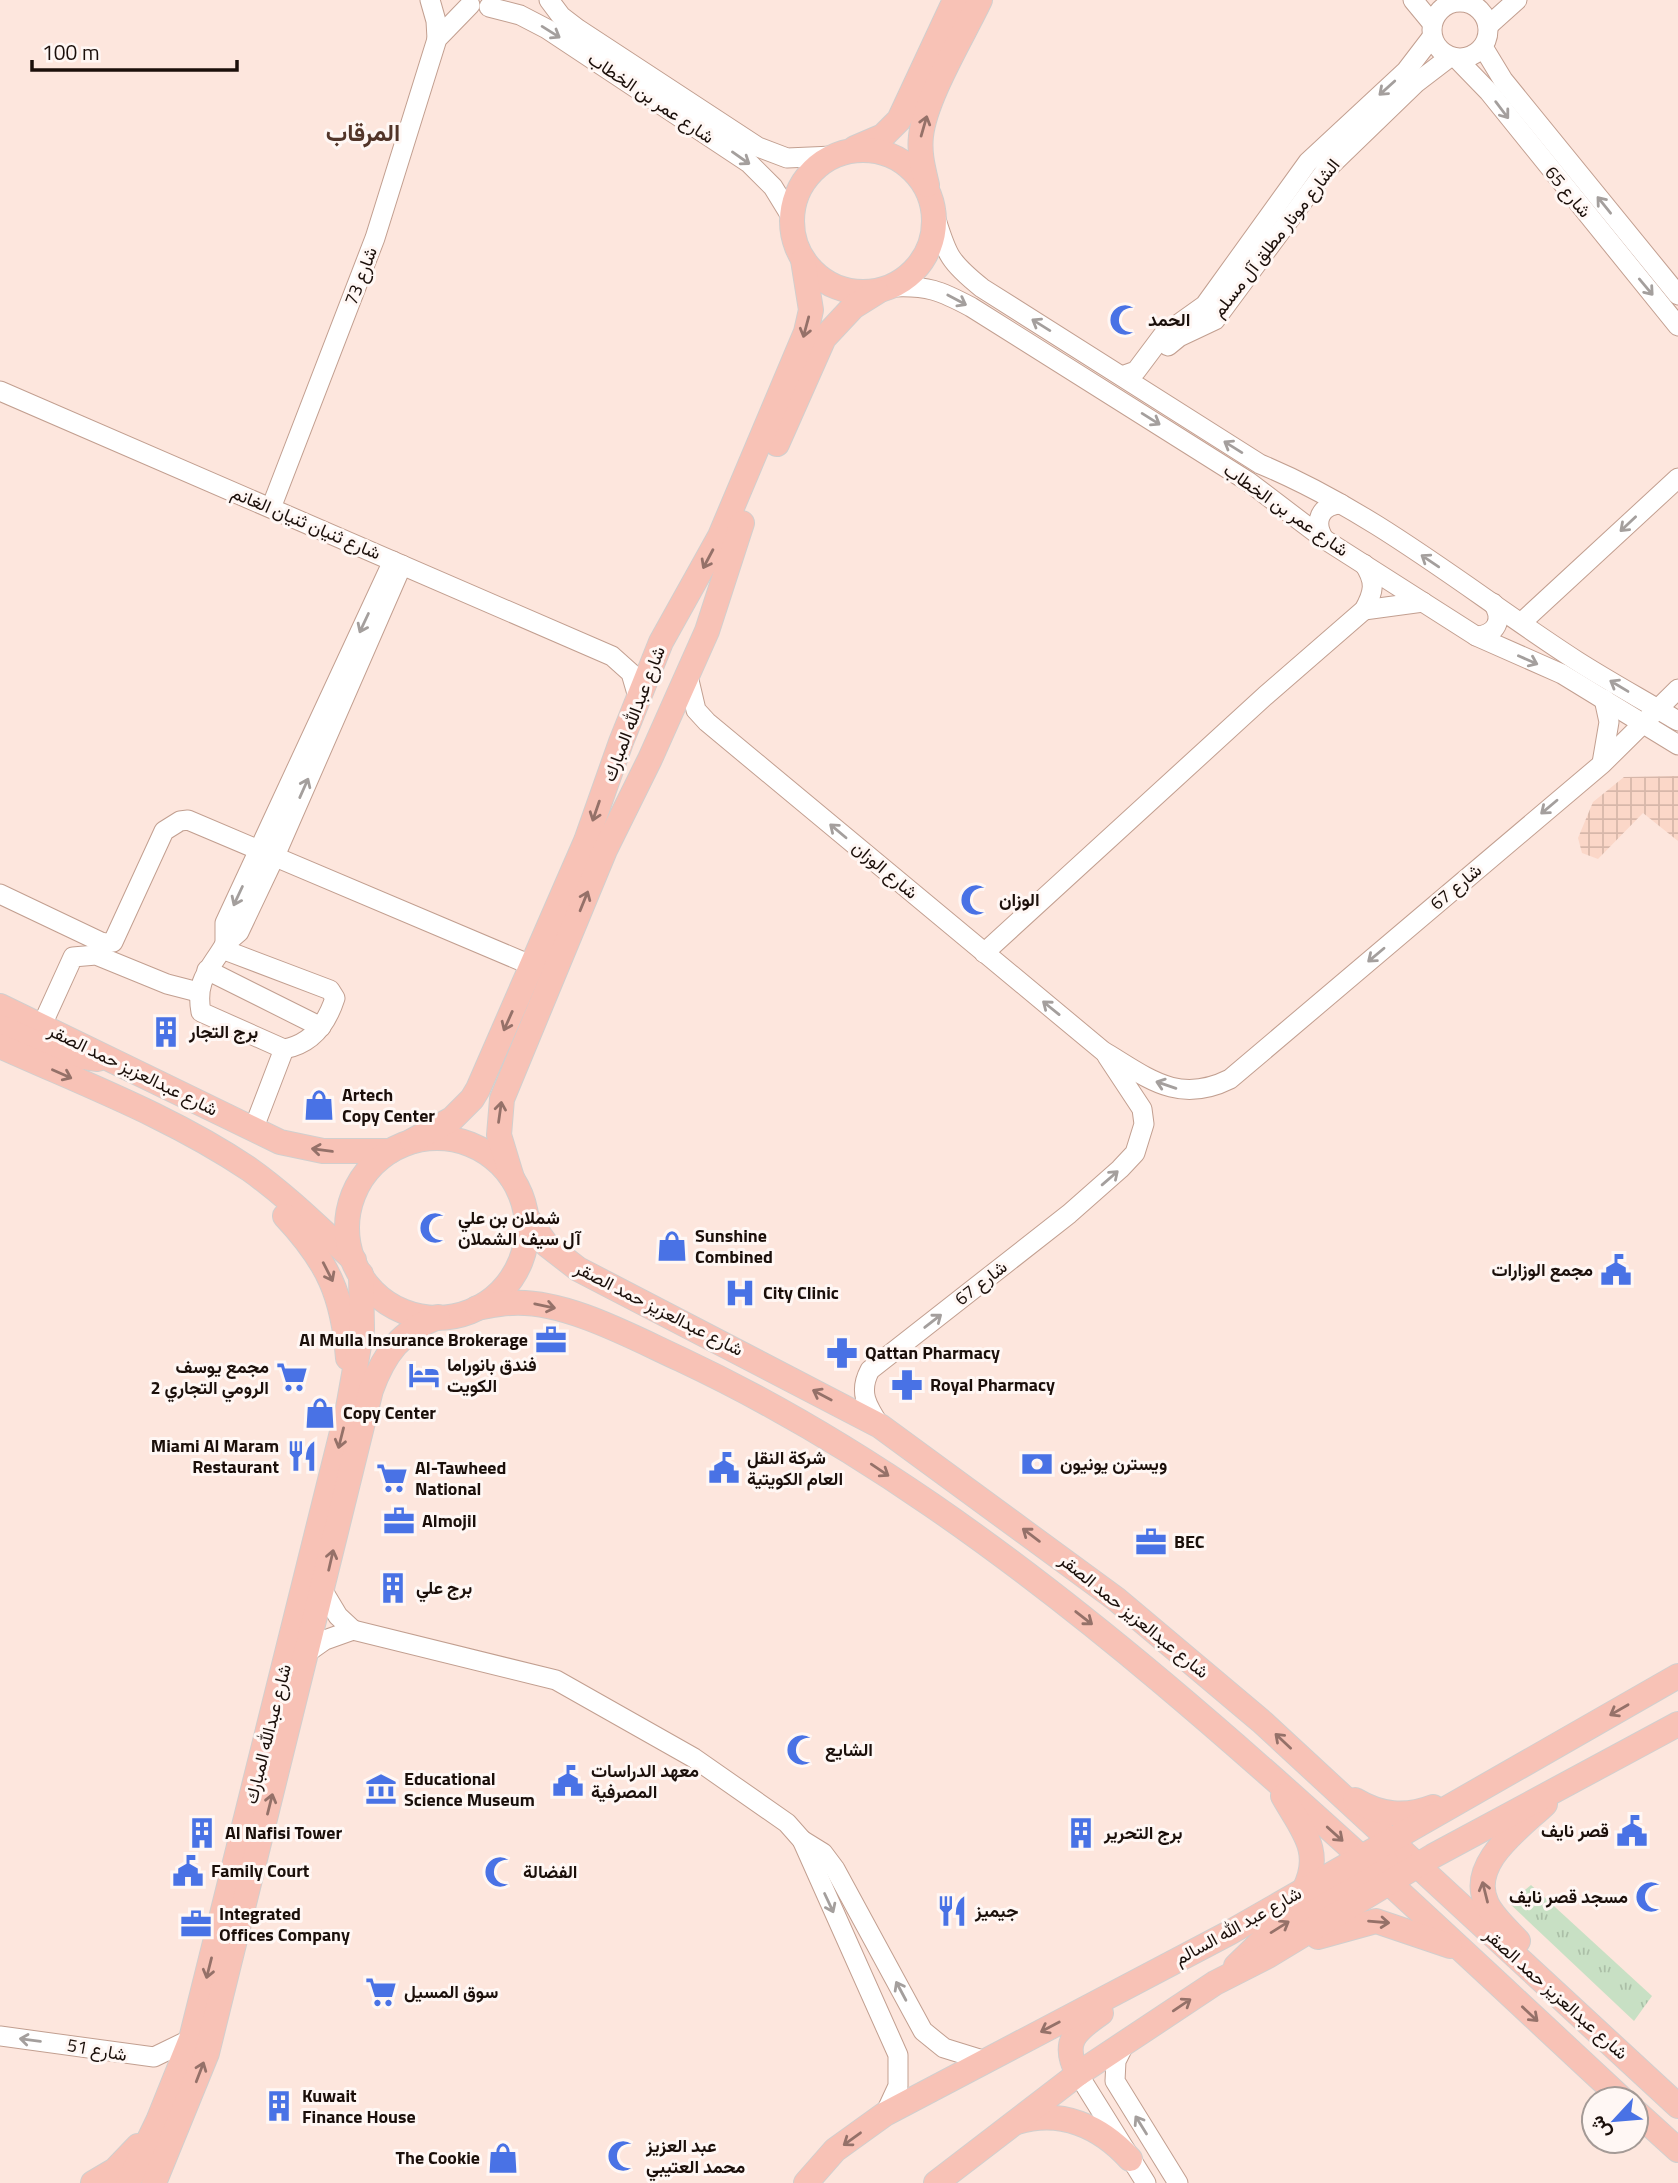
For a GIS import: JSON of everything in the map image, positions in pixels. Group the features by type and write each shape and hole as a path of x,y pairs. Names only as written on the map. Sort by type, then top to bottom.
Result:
{"main road":[{"path":"955,0 899,120 883,136 839,154 804,180 795,200 792,218 794,239 803,260 817,276 835,287 856,293 884,289 911,274 925,257 933,236 931,202 920,155 921,133 934,95 980,0"},
{"path":"839,154 871,150 894,157 915,172 931,202"},
{"name":"شارع عبدالله المبارك","path":"401,1146 452,1119 472,1099 533,966 586,841 638,697 679,606 720,536 806,332 811,310 803,260"},
{"name":"شارع عبدالله المبارك","path":"512,1178 499,1135 502,1099 605,850 688,676 711,620 733,543 824,338 853,307 884,289"},
{"path":"679,606 696,602 706,609 711,620"},
{"path":"612,765 615,774 623,779 632,781 641,777"},
{"name":"شارع عبدالعزيز حمد الصقر","path":"0,1006 281,1142 323,1151 401,1146"},
{"path":"0,1027 61,1054 86,1059 113,1059"},
{"name":"شارع عبدالعزيز حمد الصقر","path":"0,1046 196,1137 283,1195 357,1267"},
{"path":"196,1137 280,1211 326,1267 337,1290 345,1328 348,1408"},
{"path":"439,1138 461,1141 495,1159 512,1178 526,1216 526,1244 513,1275 498,1294 477,1308 438,1317 410,1313 389,1303 357,1267 348,1223 353,1198 370,1168 401,1146 439,1138"},
{"name":"شارع عبدالعزيز حمد الصقر","path":"526,1216 547,1245 578,1269 880,1426 1133,1612 1261,1720 1678,2106"},
{"name":"شارع عبدالله المبارك","path":"154,2183 348,1408 362,1329 357,1267"},
{"name":"شارع عبدالعزيز حمد الصقر","path":"477,1308 514,1302 537,1304 577,1315 713,1375 848,1449 997,1549 1106,1636 1273,1777 1607,2085"},
{"name":"شارع عبدالله المبارك","path":"128,2183 167,2128 208,2053 371,1390 380,1367 403,1335 438,1317"},
{"name":"شارع عبد الله السالم","path":"936,2183 1009,2124 1078,2074 1232,1974 1268,1956 1374,1870 1402,1853 1495,1781 1678,1676"},
{"name":"شارع عبد الله السالم","path":"812,2179 835,2151 885,2115 1229,1933 1304,1890 1374,1870 1402,1853 1565,1783 1678,1724"},
{"path":"1402,1853 1530,1776 1572,1737"},
{"path":"1273,1777 1313,1853 1314,1867 1304,1890"},
{"path":"1333,1788 1378,1811 1404,1814 1433,1808 1495,1781"},
{"path":"1565,1783 1495,1854 1481,1882 1491,1910 1586,2022"},
{"path":"1232,1974 1246,1953 1267,1936 1374,1870"},
{"path":"1268,1956 1372,1921 1394,1924 1462,1951"},
{"path":"1078,2074 1069,2050 1075,2033 1131,1993 1229,1933"},
{"path":"1499,1985 1510,1976 1523,1976 1608,2052 1637,2067"},
{"path":"1009,2124 1044,2117 1079,2122 1110,2138 1130,2158"},
{"path":"1650,2125 1678,2150"},
{"path":"93,2183 121,2165 167,2128"},
{"path":"165,2183 167,2128"}],"street":[{"name":"شارع 73","path":"271,508 375,238 437,39 430,0"},
{"name":"شارع عمر بن الخطاب","path":"549,0 561,16 578,29 758,147 787,158 839,154"},
{"path":"1413,0 1432,30 1439,49 1454,58 1472,56 1483,47 1488,26 1481,3 1445,2 1436,14 1432,30"},
{"path":"1488,26 1517,0"},
{"name":"شارع 73","path":"437,39 480,3"},
{"name":"شارع عمر بن الخطاب","path":"480,3 520,15 547,29 749,163 773,187 792,218"},
{"name":"الشارع مونار مطلق آل مسلم","path":"1122,376 1136,371 1163,335 1205,305 1308,162 1413,64 1432,30"},
{"name":"شارع 65","path":"1483,47 1503,80 1678,296"},
{"name":"الشارع مونار مطلق آل مسلم","path":"1147,393 1146,377 1163,351 1179,337 1207,324 1221,313 1326,170 1416,83 1454,58"},
{"name":"شارع 65","path":"1454,58 1489,92 1678,326"},
{"name":"شارع عمر بن الخطاب","path":"931,202 944,247 955,266 982,288 1260,464 1307,484 1341,504 1576,660 1671,715"},
{"name":"شارع عمر بن الخطاب","path":"884,289 920,286 939,290 971,307 1249,482 1324,539 1476,636 1562,674 1678,745"},
{"name":"شارع ثنيان ثنيان الغانم","path":"0,391 612,656"},
{"path":"1522,622 1678,478"},
{"path":"1324,539 1318,523 1320,515 1333,505 1341,504"},
{"path":"223,946 333,992 335,998 328,1020 299,1046 284,1049 201,1012 198,992 207,970 223,946 225,923 267,853 397,563"},
{"path":"984,953 1265,696 1364,610 1372,596 1374,583 1364,563"},
{"path":"1364,610 1423,601"},
{"path":"1476,636 1492,632 1497,626 1499,618 1493,603"},
{"path":"612,656 638,657 662,642"},
{"path":"612,656 631,673 638,697"},
{"name":"شارع الوزان","path":"688,676 696,710 707,722 1103,1051 1164,1087 1208,1090 1230,1079"},
{"name":"شارع 67","path":"1230,1079 1602,764 1649,727 1671,715 1678,689"},
{"path":"1602,764 1609,722 1604,699"},
{"path":"0,894 103,943 113,942 121,930 160,839 171,825 180,821 197,822 533,966"},
{"path":"42,1025 73,957 96,955 167,984 198,992"},
{"path":"207,970 321,1027"},
{"path":"253,1130 284,1049"},
{"name":"شارع الوزان","path":"1103,1051 1142,1109 1144,1124 1135,1153"},
{"name":"شارع 67","path":"880,1426 864,1397 863,1383 870,1370 1069,1214 1121,1169 1135,1153"},
{"path":"323,1591 338,1616 353,1630 556,1679 694,1758 787,1823 802,1840 823,1853 835,1869 916,2018 932,2041 956,2053 986,2061"},
{"path":"308,1652 325,1640 353,1630"},
{"path":"802,1840 898,2055 900,2071 895,2094 885,2115"},
{"path":"888,2029 905,2033 913,2027 916,2018"},
{"name":"شارع 51","path":"0,2036 154,2057 191,2039"},
{"path":"1125,2043 1116,2061 1115,2081 1178,2183"},
{"path":"1078,2074 1146,2183"}],"shaded area":[{"path":"1678,776 1678,841 1643,813 1598,859 1582,853 1578,838 1593,802 1624,777"}],"green space":[{"path":"1531,1885 1652,1996 1634,2021 1509,1903"}],"place":[{"name":"الحمد","path":"1125,320"},
{"name":"الوزان","path":"976,900"},
{"name":"برج التجار","path":"166,1032"},
{"name":"Artech Copy Center","path":"319,1105"},
{"name":"شملان بن علي آل سيف الشملان","path":"435,1228"},
{"name":"Sunshine Combined","path":"672,1246"},
{"name":"مجمع الوزارات","path":"1616,1270"},
{"name":"City Clinic","path":"740,1293"},
{"name":"Al Mulla Insurance Brokerage","path":"551,1340"},
{"name":"Qattan Pharmacy","path":"842,1353"},
{"name":"فندق بانوراما الكويت","path":"424,1375"},
{"name":"مجمع يوسف الرومي التجاري 2","path":"292,1377"},
{"name":"Royal Pharmacy","path":"907,1385"},
{"name":"Copy Center","path":"320,1413"},
{"name":"Miami Al Maram Restaurant","path":"302,1456"},
{"name":"ويسترن يونيون","path":"1037,1464"},
{"name":"شركة النقل العام الكويتية","path":"724,1468"},
{"name":"Al-Tawheed National","path":"392,1478"},
{"name":"Almojil","path":"399,1521"},
{"name":"BEC","path":"1151,1542"},
{"name":"برج علي","path":"393,1588"},
{"name":"الشايع","path":"802,1750"},
{"name":"معهد الدراسات المصرفية","path":"568,1781"},
{"name":"Educational Science Museum","path":"381,1789"},
{"name":"قصر نايف","path":"1632,1831"},
{"name":"Al Nafisi Tower","path":"202,1833"},
{"name":"برج التحرير","path":"1081,1833"},
{"name":"Family Court","path":"188,1871"},
{"name":"الفضالة","path":"500,1872"},
{"name":"مسجد قصر نايف","path":"1651,1897"},
{"name":"جيميز","path":"952,1911"},
{"name":"Integrated Offices Company","path":"196,1924"},
{"name":"سوق المسيل","path":"381,1992"},
{"name":"Kuwait Finance House","path":"279,2106"},
{"name":"عبد العزيز محمد العتيبي","path":"623,2156"},
{"name":"The Cookie","path":"503,2158"}],"district":[{"name":"المرقاب","path":"363,133"}]}
